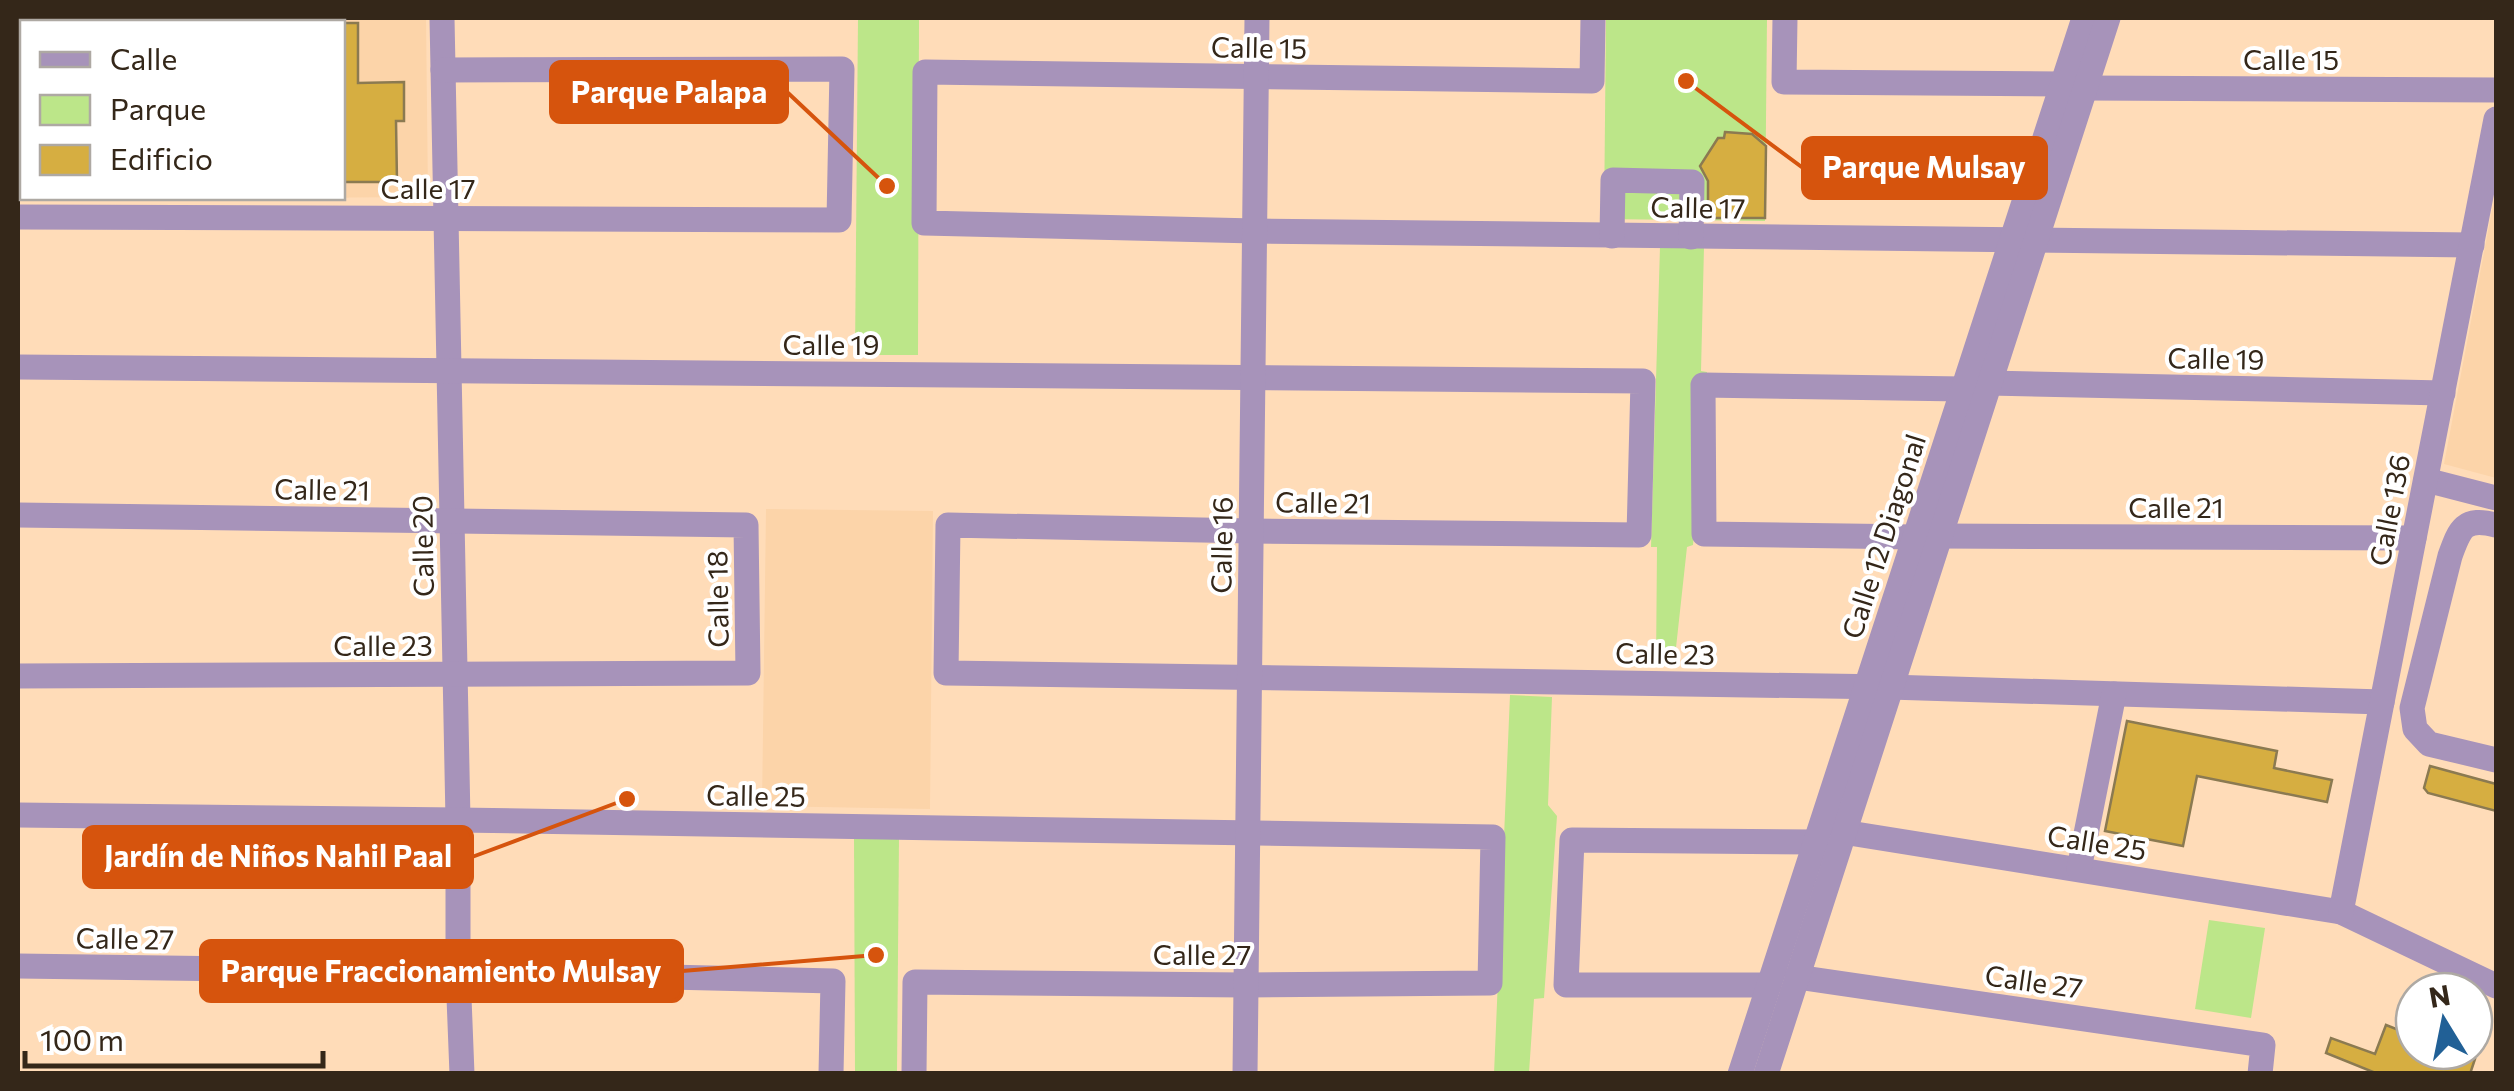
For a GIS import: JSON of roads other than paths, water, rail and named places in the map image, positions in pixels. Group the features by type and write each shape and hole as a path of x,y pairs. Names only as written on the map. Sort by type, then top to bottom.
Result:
{"street":[{"name":"Calle 20","path":"442,18 462,1074"},
{"name":"Calle 16","path":"1245,1074 1257,18"},
{"name":"Calle 15","path":"924,222 925,72 1592,81 1592,18"},
{"name":"Calle 15","path":"1785,18 1784,82 2496,90"},
{"name":"Calle 12 Diagonal","path":"1926,536 1988,383 2023,241 2073,86 2084,18"},
{"name":"Calle 12 Diagonal","path":"2073,86 2108,18"},
{"name":"Calle 17","path":"18,217 839,220 842,70 443,70"},
{"name":"Calle 136","path":"2341,912 2496,119"},
{"path":"1612,236 1613,180 1692,182 1691,236"},
{"name":"Calle 17","path":"924,222 1255,231 2472,246"},
{"name":"Calle 12 Diagonal","path":"1766,1074 1843,832 1878,687 1926,536 1963,389 2023,241"},
{"name":"Calle 19","path":"18,367 1643,381 1639,535"},
{"name":"Calle 19","path":"1988,383 2443,394"},
{"name":"Calle 21","path":"1963,389 1704,385 1704,534 2414,540"},
{"path":"2426,480 2496,498"},
{"name":"Calle 21","path":"18,515 746,524"},
{"path":"2496,525 2474,522 2458,534 2412,708 2412,719 2429,744 2496,760"},
{"name":"Calle 18","path":"746,524 748,674"},
{"name":"Calle 21","path":"946,673 948,525 1639,535"},
{"path":"2414,540 2450,556"},
{"name":"Calle 23","path":"946,673 1878,687 2382,702"},
{"name":"Calle 23","path":"18,676 748,674"},
{"name":"Calle 12 Diagonal","path":"1740,1074 1816,842 1878,687"},
{"path":"2079,869 2114,694"},
{"name":"Calle 25","path":"18,815 1493,837 1490,983"},
{"name":"Calle 25","path":"1843,832 2341,912 2496,986"},
{"path":"1769,985 1566,985 1572,840 1816,842"},
{"name":"Calle 27","path":"18,966 832,981 831,1074"},
{"name":"Calle 27","path":"1797,977 2264,1046 2260,1074"},
{"name":"Calle 27","path":"914,1074 915,982 1490,983"}],"place":[{"name":"Parque Mulsay","path":"1686,81"},
{"name":"Parque Palapa","path":"887,186"},
{"name":"Jardín de Niños Nahil Paal","path":"627,799"},
{"name":"Parque Fraccionamiento Mulsay","path":"876,955"}]}
